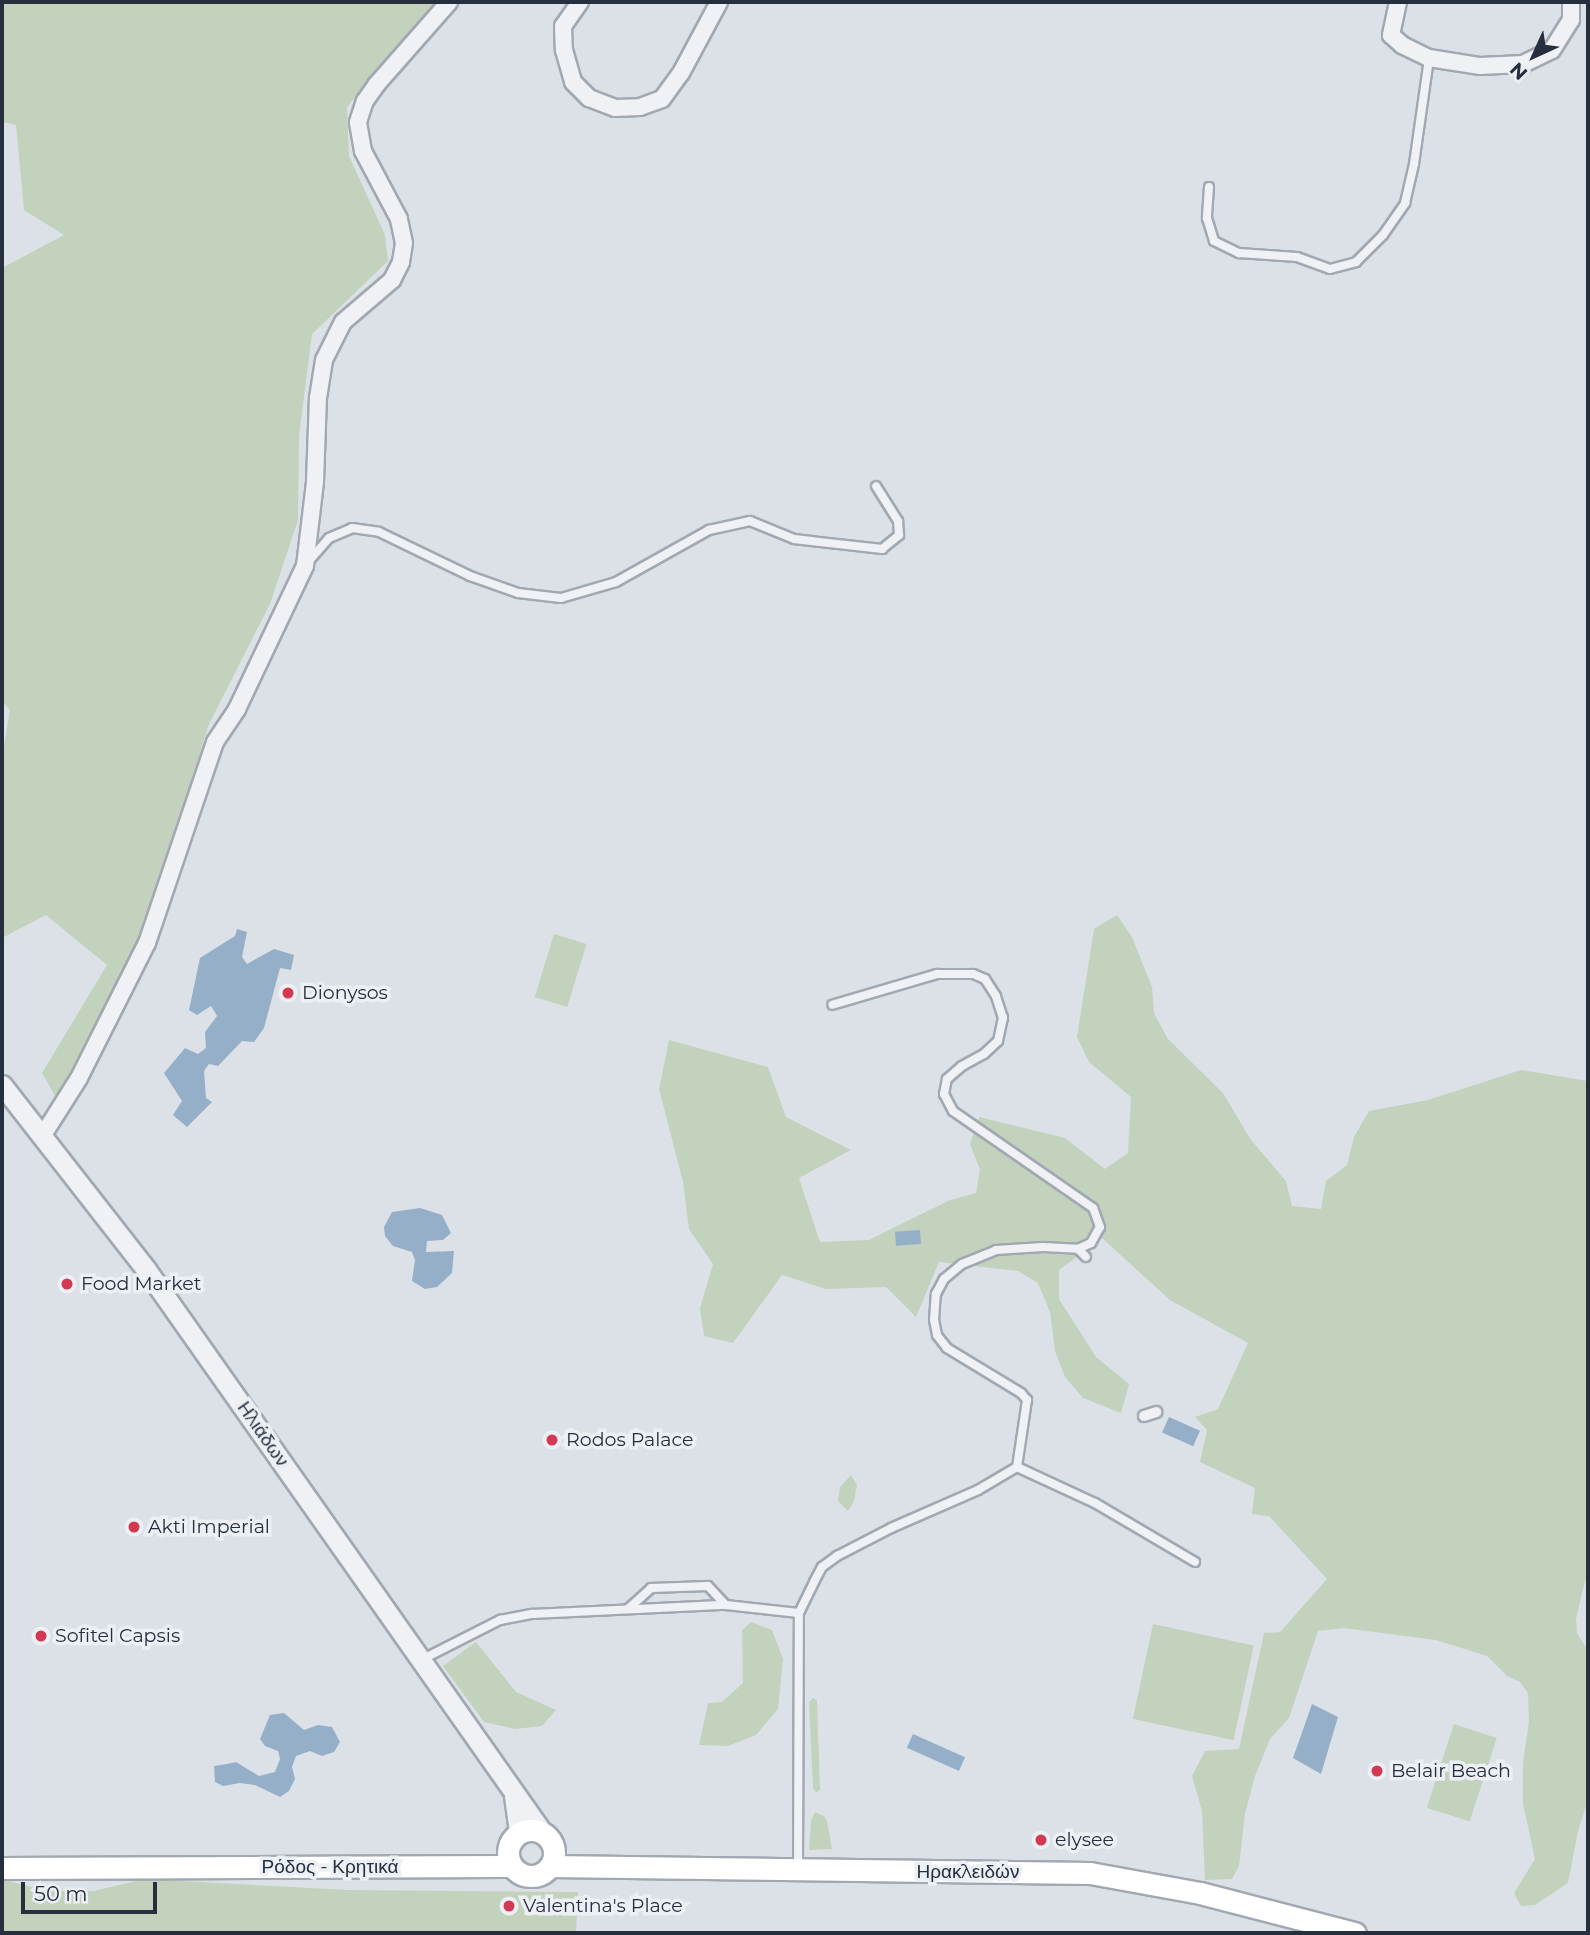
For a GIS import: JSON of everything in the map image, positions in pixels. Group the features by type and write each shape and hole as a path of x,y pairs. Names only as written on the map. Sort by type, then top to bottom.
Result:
{"main road":[{"path":"534,1829 542,1832 552,1843 552,1858 545,1871 531,1876 517,1872 503,1861 509,1844 519,1832 534,1829"},
{"name":"Ηρακλειδών","path":"552,1858 575,1866 1090,1873 1200,1893 1355,1933"},
{"name":"Ρόδος - Κρητικά","path":"2,1868 503,1861"}],"street":[{"path":"43,1135 79,1078 147,943 215,742 237,709 305,566 314,493 318,398 324,360 343,322 393,280 401,262 404,243 399,219 363,152 358,122 377,84 449,2"},
{"path":"580,2 563,26 564,50 573,82 589,98 615,108 640,107 662,99 681,73 719,2"},
{"path":"1398,2 1391,35 1402,45 1429,58 1480,66 1523,64 1552,50 1571,20 1571,2"},
{"name":"Ηλιάδων","path":"2,1085 145,1268 542,1832"},
{"path":"1144,1416 1156,1412"},
{"path":"513,1791 519,1832"}],"lane":[{"path":"1209,187 1207,218 1214,241 1239,253 1297,257 1330,269 1356,262 1383,235 1405,203 1414,164 1429,58"},
{"path":"305,566 330,538 352,527 379,532 482,580 518,593 561,598 616,582 709,530 750,521 794,540 882,549 899,535 898,521 876,486"},
{"path":"832,1006 937,974 973,974 985,979 996,996 1003,1018 998,1041 947,1079 944,1094 953,1111 1093,1208 1100,1227 1091,1243 1078,1249 1043,1247 996,1250 962,1264 944,1279 936,1294 934,1321 937,1335 947,1348 1021,1393 1027,1400 1017,1467"},
{"path":"1078,1249 1086,1257"},
{"path":"1017,1467 1095,1503 1195,1562"},
{"path":"798,1870 799,1613 822,1566 891,1528 978,1490 1017,1467"},
{"path":"629,1608 651,1588 708,1586 726,1605"},
{"path":"421,1660 500,1620 532,1614 726,1605 799,1613"}],"green space":[{"path":"2,2 435,2 347,107 349,156 385,235 388,261 312,334 299,436 298,520 270,604 208,726 147,936 64,1111 42,1073 107,965 46,915 2,938 2,758 10,710 2,701 2,268 64,235 24,210 16,125 2,122"},
{"path":"1117,915 1132,937 1152,987 1154,1013 1168,1039 1223,1093 1251,1140 1286,1181 1292,1206 1321,1209 1326,1181 1347,1165 1354,1137 1369,1111 1428,1100 1521,1070 1588,1081 1588,1578 1576,1619 1577,1633 1588,1651 1588,1800 1578,1831 1568,1883 1535,1905 1521,1906 1514,1893 1535,1859 1523,1804 1523,1763 1529,1721 1528,1693 1520,1682 1507,1676 1487,1656 1436,1640 1344,1628 1318,1631 1289,1718 1270,1739 1255,1776 1245,1814 1239,1866 1232,1879 1205,1880 1202,1811 1192,1776 1205,1751 1239,1749 1264,1633 1280,1632 1327,1579 1269,1516 1252,1514 1255,1488 1200,1462 1207,1430 1195,1417 1218,1409 1248,1343 1170,1300 1102,1238 1059,1270 1059,1299 1096,1357 1129,1384 1121,1413 1083,1398 1065,1377 1055,1351 1050,1312 1038,1283 1018,1271 939,1262 916,1317 886,1287 826,1289 782,1275 733,1343 704,1336 700,1308 713,1264 689,1229 683,1182 659,1089 669,1040 768,1067 786,1117 851,1150 799,1178 820,1242 869,1240 950,1200 976,1193 980,1170 970,1144 979,1117 1065,1138 1105,1169 1128,1153 1131,1097 1089,1062 1077,1037 1094,929"},
{"path":"554,934 587,944 567,1007 535,997"},
{"path":"851,1475 857,1485 854,1501 848,1511 838,1501 840,1487"},
{"path":"751,1622 772,1630 783,1659 778,1709 756,1735 728,1746 699,1745 708,1703 722,1702 743,1683 742,1630"},
{"path":"1153,1624 1254,1645 1234,1740 1133,1719"},
{"path":"476,1642 516,1692 556,1710 542,1726 515,1729 484,1722 443,1666"},
{"path":"813,1698 817,1700 820,1790 816,1793 813,1788 809,1702"},
{"path":"1454,1724 1497,1738 1470,1822 1427,1808"},
{"path":"815,1812 824,1816 827,1821 832,1849 809,1850 811,1821"},
{"path":"2,1879 46,1891 94,1891 144,1879 347,1890 578,1892 576,1933 2,1933"}],"water":[{"path":"237,929 247,932 242,957 247,964 274,949 294,955 291,970 280,968 264,1028 254,1042 242,1041 218,1066 209,1064 204,1071 206,1098 212,1102 187,1127 173,1115 182,1101 164,1073 185,1048 198,1054 206,1048 205,1032 217,1016 211,1006 197,1015 189,1010 200,958 235,936"},
{"path":"420,1208 442,1215 451,1233 443,1240 427,1241 426,1252 454,1251 452,1273 437,1287 425,1289 412,1281 415,1260 412,1252 393,1246 385,1236 384,1227 392,1212"},
{"path":"920,1230 921,1244 896,1246 895,1232"},
{"path":"1169,1417 1200,1431 1193,1446 1162,1433"},
{"path":"1312,1704 1338,1717 1321,1774 1293,1758"},
{"path":"284,1713 304,1730 318,1725 332,1727 340,1742 334,1752 322,1756 310,1751 296,1756 292,1767 295,1779 289,1791 280,1797 255,1785 240,1783 223,1786 215,1782 214,1766 236,1762 259,1776 275,1772 280,1759 278,1751 265,1746 260,1739 270,1715"},
{"path":"913,1734 965,1757 959,1771 907,1748"}],"place":[{"name":"Dionysos","path":"288,993"},
{"name":"Food Market","path":"67,1284"},
{"name":"Rodos Palace","path":"552,1440"},
{"name":"Akti Imperial","path":"134,1527"},
{"name":"Sofitel Capsis","path":"41,1636"},
{"name":"Belair Beach","path":"1377,1771"},
{"name":"elysee","path":"1041,1840"},
{"name":"Valentina's Place","path":"509,1906"}]}
